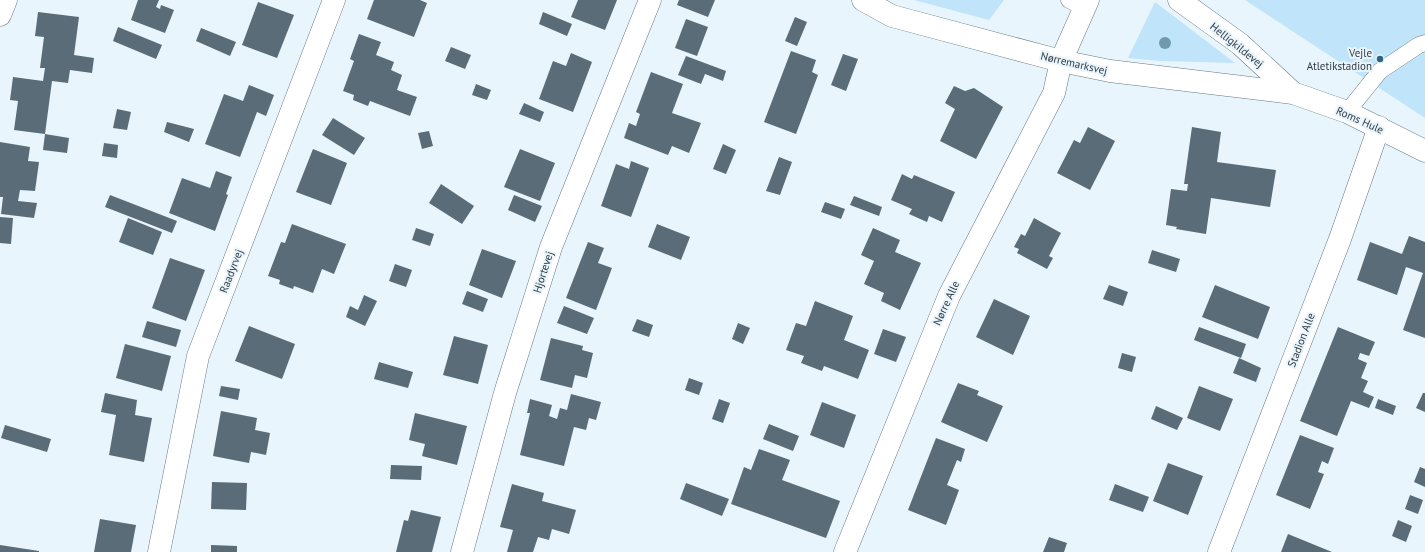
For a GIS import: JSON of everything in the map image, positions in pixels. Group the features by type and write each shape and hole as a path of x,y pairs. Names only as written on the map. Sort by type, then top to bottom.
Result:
{"street":[{"path":"0,15 6,0"},
{"name":"Raadyrvej","path":"159,552 198,356 334,0"},
{"name":"Hjortevej","path":"462,552 505,393 551,247 650,0"},
{"name":"Nørremarksvej","path":"863,0 892,16 1061,61 1110,72 1293,93"},
{"name":"Helligkildevej","path":"1179,0 1240,44 1293,93"},
{"path":"1061,61 1080,2"},
{"name":"Nørre Alle","path":"845,552 949,296 1054,93 1061,61"},
{"name":"Roms Hule","path":"1293,93 1347,112 1425,151"},
{"name":"Stadion Alle","path":"1219,552 1340,238 1379,127"}],"lane":[{"path":"1347,112 1380,71 1419,45 1425,43"}],"shaded area":[{"path":"914,0 1004,0 989,20"},
{"name":"Vejle Atletikstadion","path":"1245,0 1425,0 1425,118"},
{"path":"1155,2 1235,63 1160,61 1128,58"}],"building":[{"path":"138,0 159,0 156,7 160,9 161,5 174,10 165,33 131,20"},
{"path":"374,0 420,0 427,3 414,37 367,19"},
{"path":"578,0 617,0 605,30 571,17"},
{"path":"679,0 715,0 708,17 677,5"},
{"path":"258,2 294,15 277,58 242,45"},
{"path":"38,12 79,17 74,55 94,58 92,73 70,70 68,83 52,81 45,134 14,130 18,101 10,100 13,77 43,81 45,68 40,68 44,37 35,36"},
{"path":"543,12 572,24 567,36 539,24"},
{"path":"795,17 807,22 797,46 785,41"},
{"path":"686,19 708,27 697,56 675,48"},
{"path":"118,27 162,45 156,59 113,41"},
{"path":"201,28 236,42 230,56 196,41"},
{"path":"359,34 381,42 376,55 394,62 391,70 402,75 397,90 417,97 410,116 370,101 368,106 353,100 354,95 343,91 354,61 350,59"},
{"path":"451,47 471,55 465,69 445,61"},
{"path":"791,51 816,60 812,72 818,75 796,134 764,122"},
{"path":"571,53 592,62 573,112 539,99 553,61 566,66"},
{"path":"843,54 858,59 846,91 831,85"},
{"path":"686,56 726,71 723,81 705,74 701,84 678,75"},
{"path":"651,72 683,84 672,113 701,123 689,153 672,146 668,155 624,138 629,123 636,126 640,114 636,112"},
{"path":"476,84 491,90 487,100 472,95"},
{"path":"249,85 274,95 266,116 257,112 240,157 205,144 224,94 243,101"},
{"path":"954,86 965,91 974,88 1003,107 976,159 940,141 955,109 945,103"},
{"path":"524,103 544,112 540,122 519,114"},
{"path":"117,109 131,112 127,130 113,128"},
{"path":"333,118 365,138 354,155 322,135"},
{"path":"167,122 194,129 189,142 164,132"},
{"path":"1088,127 1115,141 1090,190 1057,173 1074,140 1080,143"},
{"path":"1192,127 1221,132 1217,162 1276,170 1270,207 1211,198 1206,234 1176,229 1177,227 1166,225 1171,189 1187,191 1188,184 1184,184"},
{"path":"429,131 433,146 422,149 418,133"},
{"path":"45,134 69,138 67,153 43,150"},
{"path":"0,142 30,147 28,161 39,162 35,191 20,190 18,201 37,203 34,218 1,214 3,197 0,197"},
{"path":"104,143 118,145 117,158 102,156"},
{"path":"723,144 736,150 726,174 713,169"},
{"path":"313,149 347,163 331,205 296,192"},
{"path":"520,149 555,163 540,201 504,187"},
{"path":"779,157 792,162 780,195 766,191"},
{"path":"631,161 649,168 631,217 601,206 616,164 629,169"},
{"path":"216,171 232,177 226,194 228,195 215,231 169,213 182,178 210,188"},
{"path":"902,174 912,179 914,175 955,192 942,222 929,216 927,222 909,214 912,209 891,200"},
{"path":"441,184 474,206 462,224 429,203"},
{"path":"110,195 177,221 172,233 105,207"},
{"path":"514,195 542,206 535,222 508,210"},
{"path":"854,196 882,207 879,216 850,205"},
{"path":"825,202 845,209 841,219 821,212"},
{"path":"0,217 13,218 11,244 0,243"},
{"path":"128,218 162,232 153,255 119,242"},
{"path":"1034,218 1061,233 1049,256 1053,258 1047,269 1017,253 1019,249 1014,247 1021,234 1025,236"},
{"path":"292,224 346,244 334,274 322,269 313,293 294,286 293,289 279,284 280,280 268,276 281,242 285,243"},
{"path":"657,224 690,237 681,260 648,247"},
{"path":"416,228 434,234 430,246 412,240"},
{"path":"873,228 900,240 895,252 921,263 900,310 881,301 884,293 864,284 874,261 861,255"},
{"path":"1409,236 1425,242 1425,338 1403,330 1423,273 1406,267 1397,295 1357,280 1370,242 1402,254"},
{"path":"588,242 604,248 598,263 612,268 596,310 566,298"},
{"path":"482,249 516,261 502,298 469,285"},
{"path":"1152,250 1180,259 1176,272 1148,263"},
{"path":"170,258 205,270 186,321 152,308"},
{"path":"395,264 412,270 406,287 389,281"},
{"path":"1109,285 1128,292 1123,306 1103,299"},
{"path":"1215,285 1270,307 1258,339 1202,317"},
{"path":"467,291 488,299 483,312 462,304"},
{"path":"364,295 377,301 365,326 346,317 350,306 358,310"},
{"path":"994,299 1030,316 1013,355 976,337"},
{"path":"815,301 853,316 844,340 869,350 858,379 824,366 822,371 801,363 804,356 786,350 796,323 806,326"},
{"path":"564,306 594,318 587,334 557,323"},
{"path":"637,319 653,325 649,337 632,331"},
{"path":"147,321 181,330 176,347 142,337"},
{"path":"738,323 750,328 743,344 732,339"},
{"path":"249,326 295,344 282,379 235,361"},
{"path":"1199,327 1246,344 1241,358 1194,340"},
{"path":"1338,327 1375,342 1369,356 1360,353 1358,359 1367,363 1361,378 1368,381 1363,392 1374,397 1369,408 1351,401 1337,436 1300,421"},
{"path":"883,329 906,337 896,362 874,354"},
{"path":"454,336 488,345 478,384 443,375"},
{"path":"551,338 583,346 582,350 593,353 587,378 575,375 572,388 540,380"},
{"path":"125,344 171,356 162,391 116,378"},
{"path":"1122,353 1136,357 1132,372 1118,368"},
{"path":"1239,358 1261,368 1256,382 1233,373"},
{"path":"379,362 413,372 408,388 374,379"},
{"path":"689,378 703,383 699,395 685,390"},
{"path":"958,383 979,391 977,395 1003,406 987,442 941,422"},
{"path":"221,386 240,389 238,400 219,396"},
{"path":"1199,386 1233,399 1220,431 1187,418"},
{"path":"105,393 137,400 135,415 152,418 144,462 109,455 116,415 101,412"},
{"path":"1423,393 1425,393 1425,412 1416,408"},
{"path":"571,394 601,402 596,420 589,418 586,430 574,427 564,466 520,455 530,413 527,413 530,399 552,405 549,416 557,419 560,408 567,410"},
{"path":"719,399 730,403 723,423 712,419"},
{"path":"1378,399 1396,406 1393,415 1375,408"},
{"path":"822,402 856,415 844,448 810,435"},
{"path":"1156,406 1183,418 1177,430 1151,419"},
{"path":"221,411 257,418 255,430 270,433 266,455 251,452 249,463 213,456"},
{"path":"415,413 467,426 457,465 422,456 425,444 409,440"},
{"path":"769,424 799,436 793,451 763,439"},
{"path":"5,425 51,439 47,452 1,438"},
{"path":"1300,435 1334,448 1328,464 1322,461 1318,472 1324,474 1310,509 1276,495"},
{"path":"936,438 965,449 961,462 957,460 947,485 959,490 946,525 908,510"},
{"path":"759,449 790,460 782,480 840,501 826,538 731,504 744,467 751,470"},
{"path":"1168,463 1203,476 1188,515 1153,501"},
{"path":"391,465 422,466 421,480 390,479"},
{"path":"1420,467 1425,469 1425,487 1414,482"},
{"path":"212,482 247,483 246,510 211,509"},
{"path":"686,483 729,499 722,516 680,499"},
{"path":"512,484 544,493 542,501 576,510 569,534 552,529 549,540 538,537 533,552 507,552 513,530 500,527"},
{"path":"1115,484 1149,497 1143,512 1109,500"},
{"path":"1410,495 1423,500 1418,514 1405,509"},
{"path":"411,510 441,517 432,552 396,552 404,520 408,521"},
{"path":"100,519 136,525 131,552 94,552"},
{"path":"1398,520 1412,526 1406,542 1392,536"},
{"path":"1288,534 1332,552 1281,552"},
{"path":"1049,537 1067,543 1064,552 1043,552"},
{"path":"0,545 39,551 39,552 0,552"},
{"path":"211,545 237,546 237,552 211,552"}],"place":[{"name":"Vejle Atletikstadion","path":"1380,59"}]}
